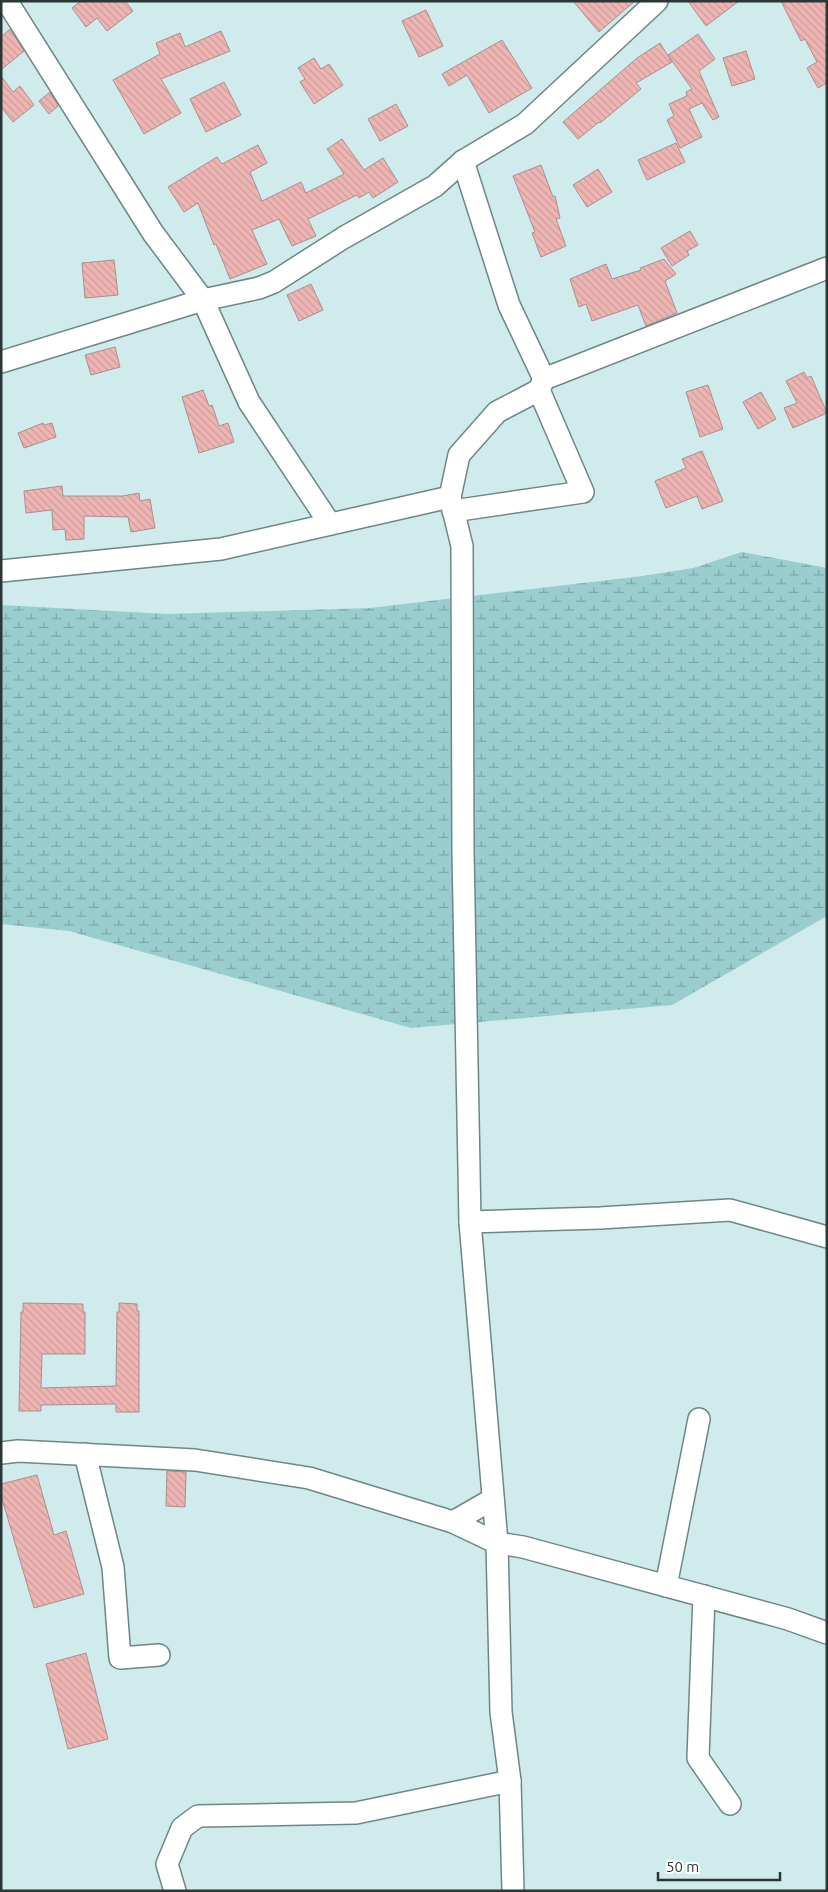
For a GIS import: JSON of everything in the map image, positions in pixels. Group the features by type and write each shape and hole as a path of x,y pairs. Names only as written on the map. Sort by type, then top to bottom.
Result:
{"street":[{"path":"1,362 203,300 258,288 274,282 343,238 435,186 463,162 525,124 657,1"},
{"path":"6,4 153,233 203,300 249,402 330,524"},
{"path":"1,570 221,549 330,524 452,504 583,492 509,305 463,162"},
{"path":"513,1891 510,1781 501,1712 497,1543 470,1222 463,842 462,546 452,504 459,455 497,412 542,385 827,268"},
{"path":"470,1222 600,1218 730,1210 827,1237"},
{"path":"666,1586 699,1419"},
{"path":"1,1453 18,1451 195,1460 309,1478 453,1522 497,1543 522,1547 704,1596 788,1619 827,1633"},
{"path":"85,1454 113,1567 120,1658 158,1655"},
{"path":"453,1522 493,1499"},
{"path":"704,1596 698,1758 730,1804"},
{"path":"176,1891 167,1864 182,1828 198,1816 356,1813 510,1781"}],"green space":[{"path":"742,552 827,568 827,916 672,1005 411,1028 69,931 1,924 1,605 167,614 370,608 643,576 693,568"}],"building":[{"path":"81,1 125,1 133,11 107,31 97,18 86,27 72,8"},
{"path":"573,1 635,1 599,32"},
{"path":"688,1 739,1 706,26"},
{"path":"781,1 827,1 827,83 818,88 807,68 817,62 805,39 801,41"},
{"path":"426,10 443,46 419,57 402,21"},
{"path":"10,29 24,51 1,70 1,37"},
{"path":"221,31 230,51 161,79 181,113 144,134 113,80 160,54 156,43 180,33 185,47"},
{"path":"698,34 715,59 699,71 719,117 713,120 702,103 689,109 702,137 680,148 667,120 674,116 669,104 687,96 686,92 692,89 668,55"},
{"path":"502,40 532,88 489,113 467,75 449,86 442,74"},
{"path":"660,43 672,62 636,83 641,89 578,139 563,122 637,58"},
{"path":"746,51 755,79 732,86 723,58"},
{"path":"314,58 321,69 329,64 343,85 314,104 300,82 305,79 298,68"},
{"path":"1,76 13,92 20,86 34,105 13,122 1,107"},
{"path":"224,82 241,115 206,132 190,99"},
{"path":"50,92 58,106 49,114 39,101"},
{"path":"396,104 408,126 380,141 368,119"},
{"path":"342,139 364,170 383,158 398,182 373,198 369,192 359,198 357,195 308,219 316,236 292,246 279,219 252,230 267,264 230,279 216,244 214,245 198,203 184,212 168,187 217,157 222,164 258,145 267,163 250,172 262,201 301,182 306,193 344,174 327,149"},
{"path":"676,143 685,162 647,180 638,160"},
{"path":"541,165 553,197 555,196 560,218 556,219 566,246 541,257 532,233 535,232 513,176"},
{"path":"598,169 612,192 587,207 573,185"},
{"path":"690,231 698,245 687,251 689,255 672,266 661,248"},
{"path":"664,259 676,274 665,281 677,313 646,326 638,305 592,321 586,304 579,307 570,279 606,264 612,279 641,270 640,268"},
{"path":"114,260 118,295 85,298 82,263"},
{"path":"311,284 323,310 299,321 287,295"},
{"path":"115,347 120,367 91,375 85,355"},
{"path":"804,372 807,378 811,376 827,413 793,428 784,408 797,403 786,381"},
{"path":"708,385 723,429 700,437 686,392"},
{"path":"203,390 209,406 212,405 219,426 228,423 234,442 199,453 182,397"},
{"path":"761,392 776,419 758,429 743,402"},
{"path":"43,423 44,425 52,423 56,437 24,448 18,433"},
{"path":"702,451 723,501 702,509 697,496 666,508 655,481 686,468 682,459"},
{"path":"62,486 63,496 123,496 139,493 140,501 150,499 155,528 131,532 128,517 84,516 84,539 66,540 65,529 53,530 52,510 26,513 24,491"},
{"path":"23,1303 83,1304 83,1312 85,1312 85,1354 42,1354 41,1388 116,1386 117,1312 119,1312 119,1303 137,1304 137,1311 139,1311 139,1412 116,1412 116,1404 41,1405 41,1411 19,1411 21,1312 23,1312"},
{"path":"167,1471 186,1472 185,1507 166,1506"},
{"path":"37,1475 54,1535 66,1531 84,1594 34,1608 1,1495 1,1484"},
{"path":"86,1653 108,1739 68,1749 46,1664"}]}
